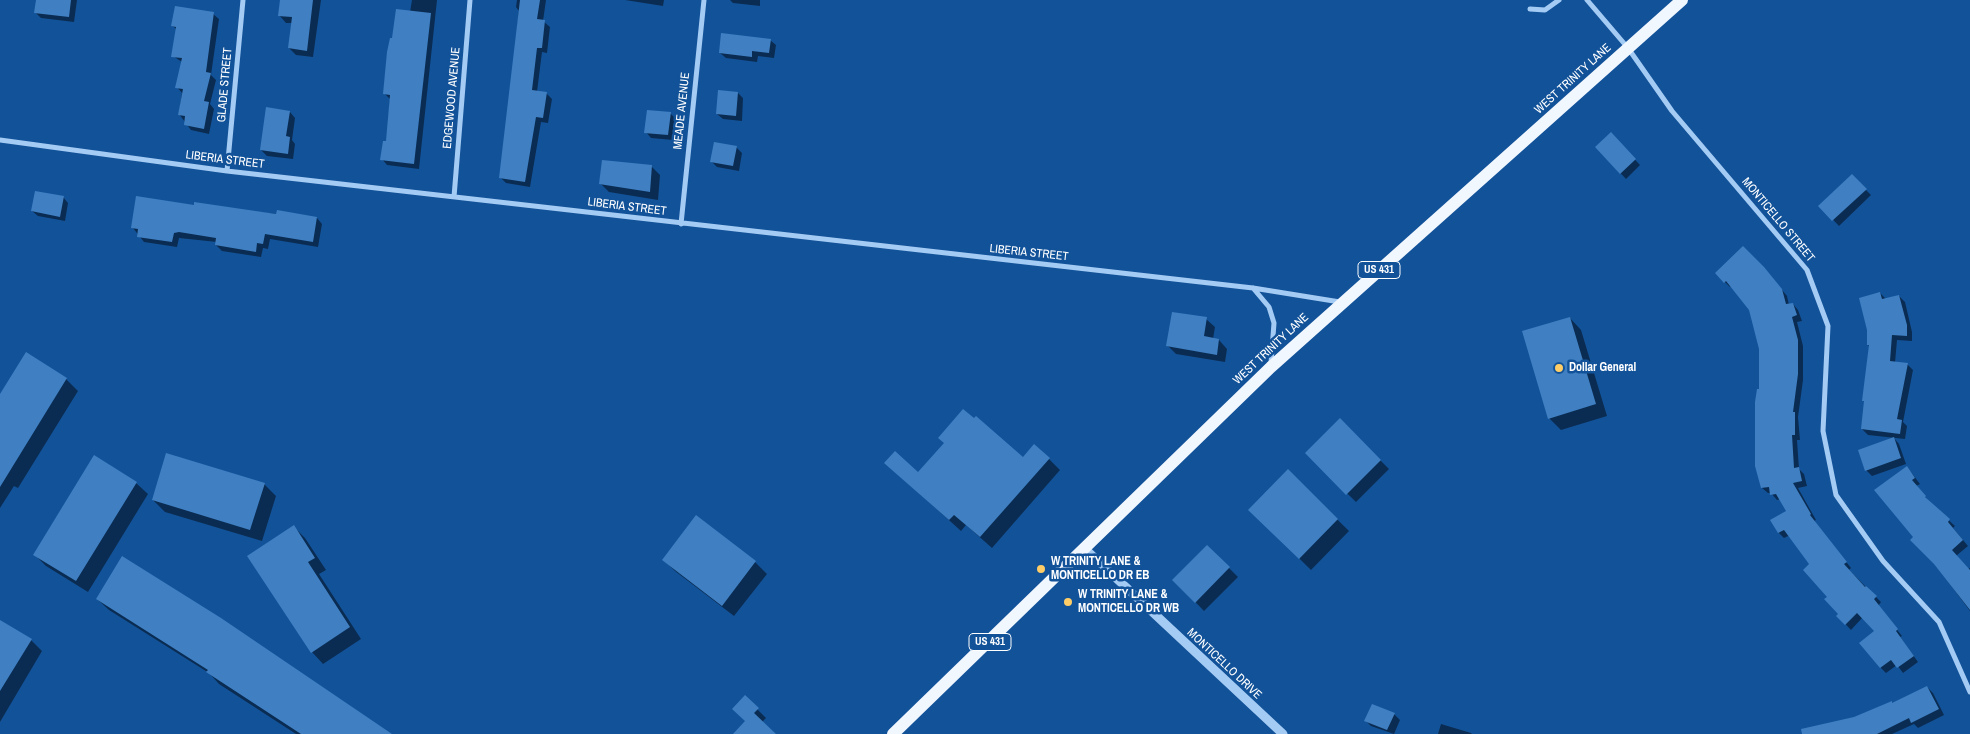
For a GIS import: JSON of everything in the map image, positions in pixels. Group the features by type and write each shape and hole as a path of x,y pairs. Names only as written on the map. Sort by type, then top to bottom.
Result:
{"main road":[{"name":"WEST TRINITY LANE","path":"893,734 1271,366 1682,0"}],"street":[{"name":"GLADE STREET","path":"227,172 243,0"},
{"name":"EDGEWOOD AVENUE","path":"454,198 470,0"},
{"name":"MEADE AVENUE","path":"681,224 704,0"},
{"path":"1530,9 1545,10 1559,0"},
{"name":"MONTICELLO STREET","path":"1587,0 1628,48 1672,111 1808,270 1828,326 1823,431 1836,495 1883,561 1939,622 1970,692"},
{"name":"LIBERIA STREET","path":"0,140 227,172 1253,288 1342,303"},
{"path":"1253,288 1269,308 1274,323 1271,366"},
{"name":"MONTICELLO DRIVE","path":"1084,548 1283,734"}],"building":[{"path":"36,0 71,0 69,17 34,13"},
{"path":"280,0 313,0 307,51 288,48 292,17 278,16"},
{"path":"520,0 540,0 537,19 545,20 542,48 537,48 532,90 547,92 543,118 536,117 525,182 499,178"},
{"path":"175,6 214,12 206,72 211,73 204,101 209,102 204,129 184,125 185,116 178,115 183,89 175,88 182,58 171,57 176,27 171,26"},
{"path":"396,9 431,13 414,164 380,160 383,141 386,141 390,95 383,94 387,52 390,38 392,38"},
{"path":"721,33 771,39 769,53 752,51 752,57 719,53"},
{"path":"718,90 738,92 736,116 716,114"},
{"path":"266,107 290,111 286,136 290,137 288,154 260,150"},
{"path":"647,110 671,112 668,135 644,133"},
{"path":"1611,132 1636,159 1620,174 1595,147"},
{"path":"714,142 737,146 733,166 710,162"},
{"path":"602,160 652,165 650,192 599,184"},
{"path":"1852,174 1867,189 1832,221 1818,206"},
{"path":"35,191 64,196 60,217 31,211"},
{"path":"136,196 194,205 194,202 276,214 277,210 317,217 313,242 265,234 263,244 257,243 256,252 215,245 216,238 179,232 174,233 172,242 137,237 138,229 131,228"},
{"path":"1743,246 1782,289 1786,304 1793,303 1797,315 1792,317 1798,340 1798,374 1793,412 1795,412 1795,435 1792,435 1794,468 1799,467 1802,481 1793,483 1810,515 1847,562 1844,564 1865,587 1877,596 1874,599 1898,629 1896,631 1914,656 1897,668 1891,660 1880,668 1859,643 1874,631 1857,613 1845,625 1836,616 1838,614 1824,599 1827,597 1803,570 1809,564 1784,530 1778,533 1770,520 1786,511 1776,494 1770,495 1769,487 1761,488 1755,466 1755,402 1757,389 1759,389 1759,349 1749,310 1726,281 1724,283 1715,273"},
{"path":"1880,292 1882,299 1899,295 1907,325 1907,336 1892,335 1890,361 1908,363 1897,419 1902,420 1900,434 1861,429 1864,401 1862,401 1869,345 1867,345 1867,330 1859,298"},
{"path":"1172,312 1207,317 1204,336 1219,339 1217,355 1166,346"},
{"name":"Dollar General","path":"1570,317 1596,404 1548,419 1522,331"},
{"path":"26,352 67,378 0,487 0,394"},
{"path":"963,409 974,418 976,416 1023,457 1034,444 1050,458 980,537 954,515 949,520 884,463 895,451 918,472 944,443 938,438"},
{"path":"1340,418 1381,460 1346,495 1305,453"},
{"path":"1894,437 1901,458 1865,471 1858,450"},
{"path":"166,453 265,483 250,530 152,500"},
{"path":"94,455 137,482 76,581 33,555"},
{"path":"1907,466 1915,478 1912,480 1925,497 1950,519 1948,522 1963,540 1952,550 1970,570 1970,610 1934,564 1910,540 1913,537 1874,490"},
{"path":"1288,469 1338,519 1299,559 1248,510"},
{"path":"696,515 756,561 722,606 662,560"},
{"path":"294,525 315,558 308,562 350,627 311,653 247,556"},
{"path":"1207,545 1230,567 1195,603 1172,580"},
{"path":"122,556 221,618 392,734 301,734 206,672 208,670 96,599"},
{"path":"0,620 32,639 0,691"},
{"path":"1927,686 1939,709 1911,723 1909,718 1877,734 1802,734 1801,729 1854,717 1892,701 1892,703"},
{"path":"745,695 759,708 754,713 776,734 733,734 745,721 732,709"},
{"path":"1372,704 1395,713 1387,730 1364,721"}],"place":[{"name":"Dollar General","path":"1559,368"},
{"name":"W TRINITY LANE & MONTICELLO DR EB","path":"1041,569"},
{"name":"W TRINITY LANE & MONTICELLO DR WB","path":"1068,602"}]}
